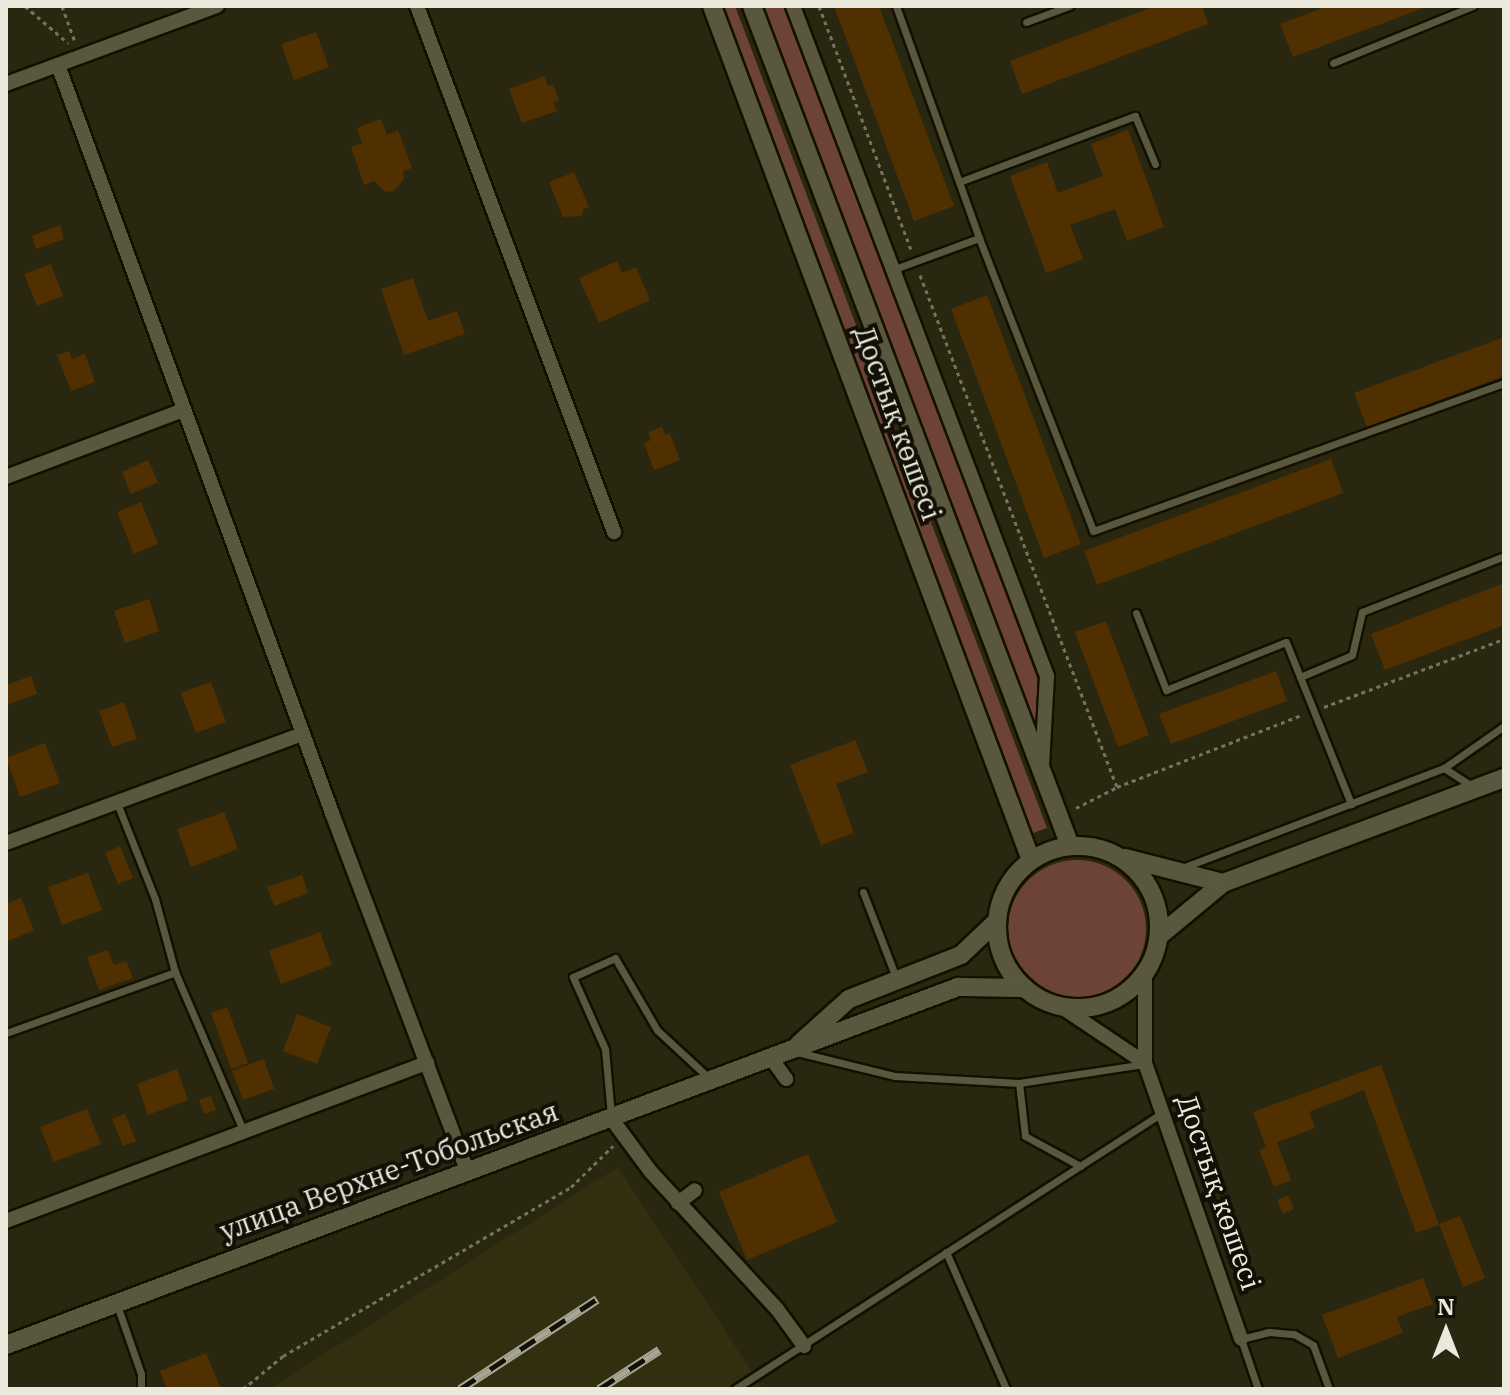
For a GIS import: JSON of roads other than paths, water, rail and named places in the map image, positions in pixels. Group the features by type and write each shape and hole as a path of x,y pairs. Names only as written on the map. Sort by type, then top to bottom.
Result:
{"street":[{"path":"6,84 217,6"},
{"path":"417,6 614,532"},
{"name":"Достық көшесі","path":"712,6 1031,860"},
{"name":"Достық көшесі","path":"752,6 1070,846"},
{"path":"793,6 1047,676 1041,773"},
{"path":"58,65 183,410 467,1170"},
{"path":"6,477 183,410"},
{"path":"6,843 303,734"},
{"path":"1159,936 1223,883 1504,778"},
{"path":"1031,860 1070,846 1092,847 1223,883"},
{"path":"1060,1006 1086,1007 1112,1001 1130,989 1145,972 1159,936 1158,912 1151,892 1137,871 1115,855"},
{"name":"улица Верхне-Тобольская","path":"1025,988 1001,954 997,921 1005,890 1031,860"},
{"name":"улица Верхне-Тобольская","path":"791,1051 849,999 961,955 997,921"},
{"name":"Достық көшесі","path":"1145,972 1145,1063 1241,1339"},
{"name":"улица Верхне-Тобольская","path":"6,1345 958,987 1025,988 1060,1006"},
{"path":"1060,1006 1145,1063"},
{"path":"771,1058 786,1079"},
{"path":"6,1221 245,1134 427,1063"},
{"path":"611,1118 678,1203 777,1309 804,1346"},
{"path":"678,1203 695,1190"}],"lane":[{"path":"896,6 979,238 1093,531 1504,383"},
{"path":"1026,22 1069,6"},
{"path":"1333,63 1473,6"},
{"path":"959,182 1135,116 1155,164"},
{"path":"892,270 979,238"},
{"path":"1300,677 1352,655 1362,612 1504,556"},
{"path":"1136,613 1166,690 1286,642 1351,804"},
{"path":"1174,871 1444,768 1504,726"},
{"path":"1444,768 1476,788"},
{"path":"117,803 155,899 175,972 245,1134"},
{"path":"863,892 897,980"},
{"path":"611,1118 605,1049 573,977 615,958 657,1030 712,1080"},
{"path":"6,1033 175,972"},
{"path":"791,1051 895,1076 1019,1083 1145,1063"},
{"path":"1019,1083 1025,1136 1080,1166"},
{"path":"735,1389 1162,1113"},
{"path":"946,1252 1006,1389"},
{"path":"116,1303 141,1374 141,1389"},
{"path":"1258,1389 1241,1339 1269,1332 1294,1334 1313,1345 1329,1389"}],"railway":[{"path":"460,1389 597,1299"},
{"path":"599,1389 659,1350"}]}
